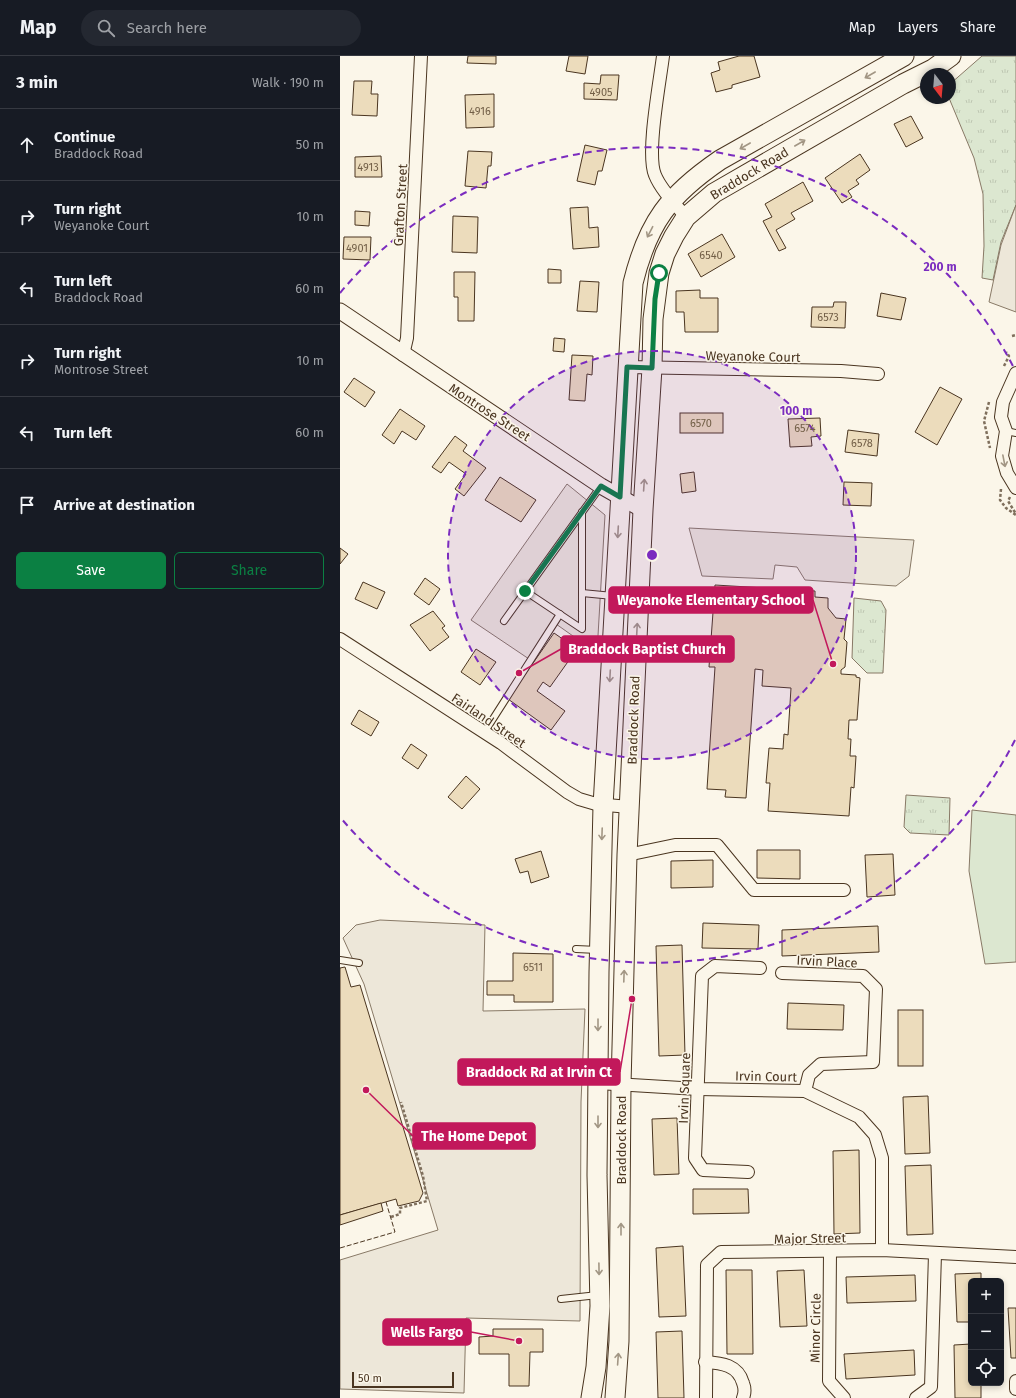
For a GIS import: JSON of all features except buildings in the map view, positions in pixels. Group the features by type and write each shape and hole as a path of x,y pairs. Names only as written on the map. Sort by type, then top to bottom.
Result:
{"main road":[{"name":"Braddock Road","path":"591,1398 599,1337 600,1295 598,1083 599,950 603,806 633,283 640,256 657,219 672,199 699,174 720,160 904,56"},
{"name":"Braddock Road","path":"615,1398 619,1341 621,1085 627,855 643,510 655,299 659,273 674,236 686,217 720,190 903,84 933,69 951,56"}],"street":[{"name":"Grafton Street","path":"403,354 407,338 421,56"},
{"path":"663,56 655,116 652,165 655,176 686,217"},
{"name":"Montrose Street","path":"340,311 601,486 643,510"},
{"name":"Weyanoke Court","path":"627,367 841,371 878,374"},
{"path":"1016,373 1003,402 1001,417 1011,432 1002,456 1007,473 1016,488"},
{"name":"Fairland Street","path":"340,639 484,733 579,799 603,806 629,807"},
{"path":"627,855 675,845 717,845 754,890 844,890"},
{"name":"Irvin Square","path":"748,1172 703,1170 695,1158 702,976 715,966 760,968"},
{"name":"Irvin Place","path":"782,973 863,976 876,989 873,1062 821,1064 809,1075 805,1091"},
{"name":"Irvin Court","path":"598,1083 698,1089 805,1091 859,1117 874,1135 882,1158 882,1250"},
{"name":"Major Street","path":"706,1398 705,1362 707,1265 721,1252 830,1252 882,1250 935,1254 1016,1257"},
{"name":"Minor Circle","path":"830,1252 829,1381 844,1398"},
{"path":"916,1398 931,1387 935,1254"},
{"path":"705,1362 726,1365 735,1369 741,1376 744,1384 745,1393 743,1398"},
{"path":"1016,1381 1016,1389"}],"lane":[{"path":"504,621 601,486"},
{"path":"525,591 582,629 582,512"},
{"path":"582,593 614,597"},
{"path":"484,733 560,614"},
{"path":"576,949 599,950"},
{"path":"340,960 359,963"},
{"path":"561,1299 600,1295"}],"path":[{"path":"391,1217 400,1214 400,1208 427,1201 423,1176 400,1102"}],"green space":[{"path":"982,56 1016,56 1016,205 1001,242 993,280 982,278 984,246 983,194 974,158 952,104 956,104 956,79"},
{"path":"854,598 881,601 886,610 883,673 867,673 852,658"},
{"path":"906,795 950,798 949,835 910,833 904,827"},
{"path":"972,810 1016,815 1016,962 985,964 969,871"}],"shaded area":[{"path":"1016,205 1016,312 989,302 1001,245"},
{"path":"567,484 605,515 597,653 556,624 532,661 471,620"},
{"path":"689,528 914,540 909,576 896,586 805,580 797,567 775,565 773,579 702,576"},
{"path":"380,920 485,925 483,1011 585,1009 581,1102 580,1321 466,1318 464,1393 340,1389 340,1260 438,1230 364,984 343,938 356,925"}],"fence":[{"path":"340,1248 395,1232 386,1202"}],"place":[{"name":"Weyanoke Elementary School","path":"833,664"},
{"name":"Braddock Baptist Church","path":"519,673"},
{"name":"Braddock Rd at Irvin Ct","path":"632,999"},
{"name":"The Home Depot","path":"366,1090"},
{"name":"Wells Fargo","path":"519,1341"}],"route":[{"path":"525,591 601,486 620,497 627,367 652,368 653,319 659,273"}]}
